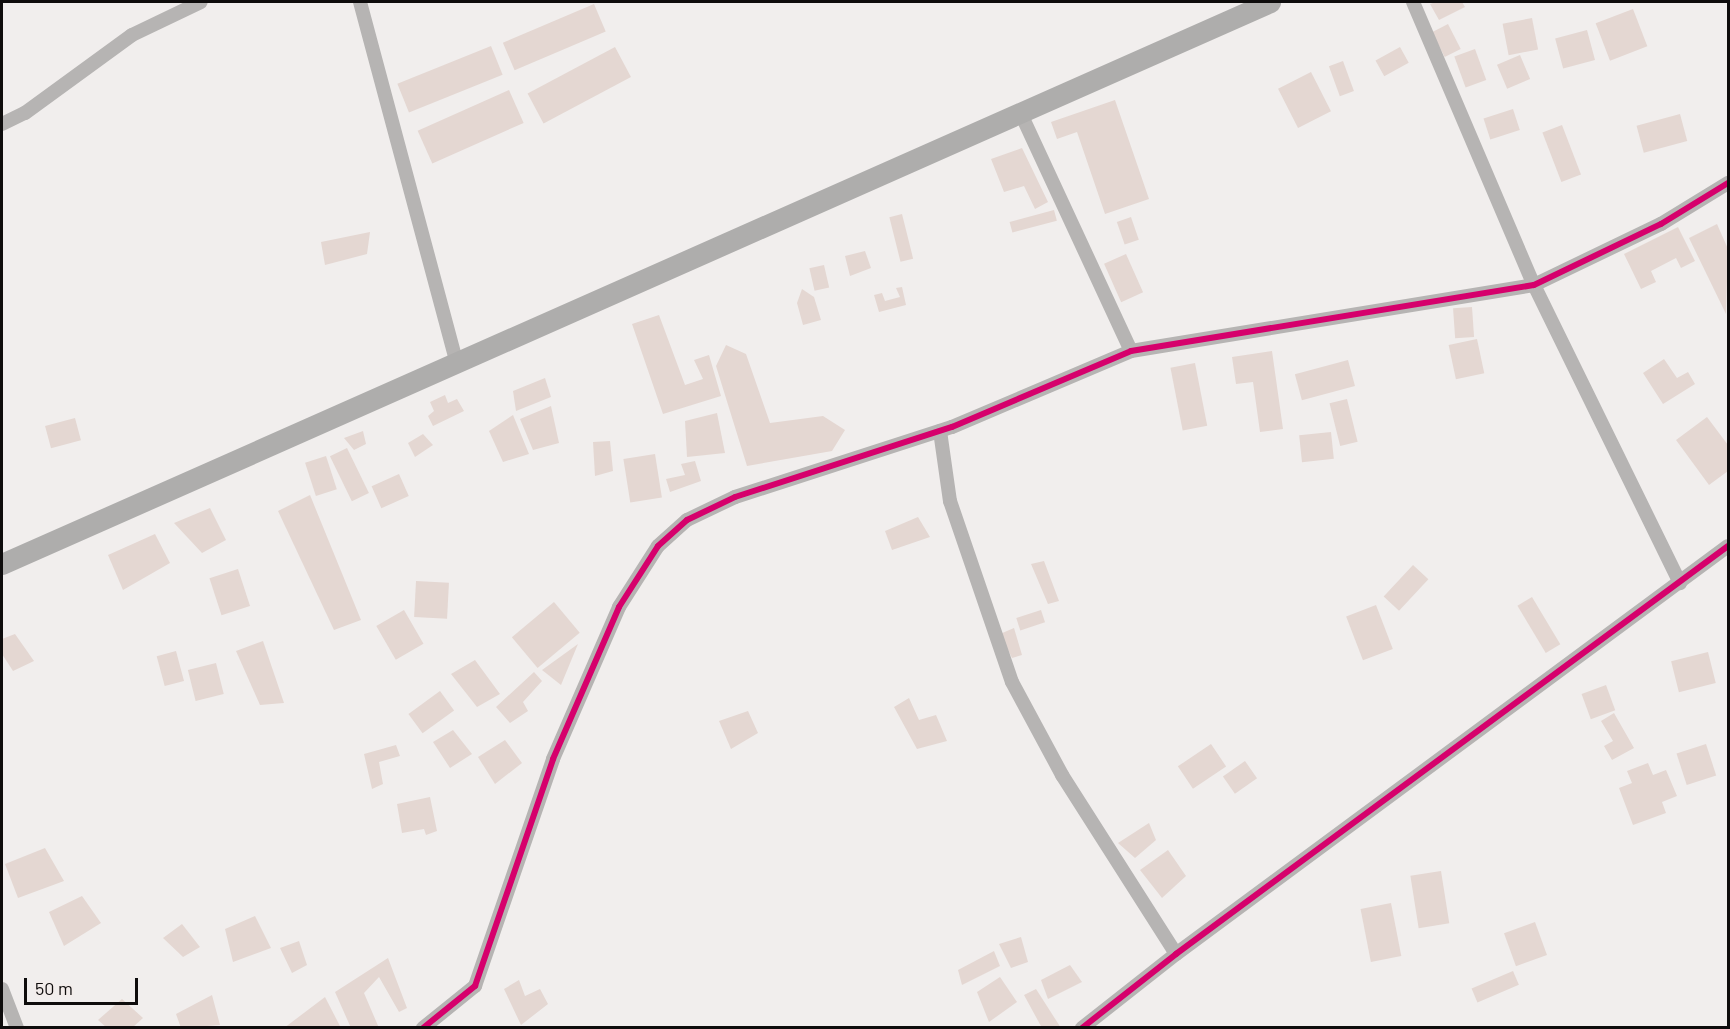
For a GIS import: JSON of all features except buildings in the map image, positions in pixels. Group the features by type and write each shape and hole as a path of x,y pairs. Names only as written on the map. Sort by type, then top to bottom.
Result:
{"main road":[{"path":"2,564 457,365 1270,2"}],"street":[{"path":"2,124 25,113 132,35 201,2"},
{"path":"360,2 457,365"},
{"path":"1413,2 1534,285 1680,584"},
{"path":"1021,114 1131,351"},
{"path":"423,1028 475,986 553,759 620,607 658,546 687,520 735,497 940,431 1131,351 1534,285 1661,224 1728,183"},
{"path":"940,431 950,501 1012,682 1062,775 1176,954"},
{"path":"1082,1028 1176,954 1724,550 1728,565"},
{"path":"2,989 17,1028"}],"cycle path":[{"path":"423,1028 475,986 553,759 619,607 658,546 687,520 735,497 952,427 1131,351 1534,285 1661,224 1728,183"},
{"path":"1082,1028 1176,954 1728,546"}]}
